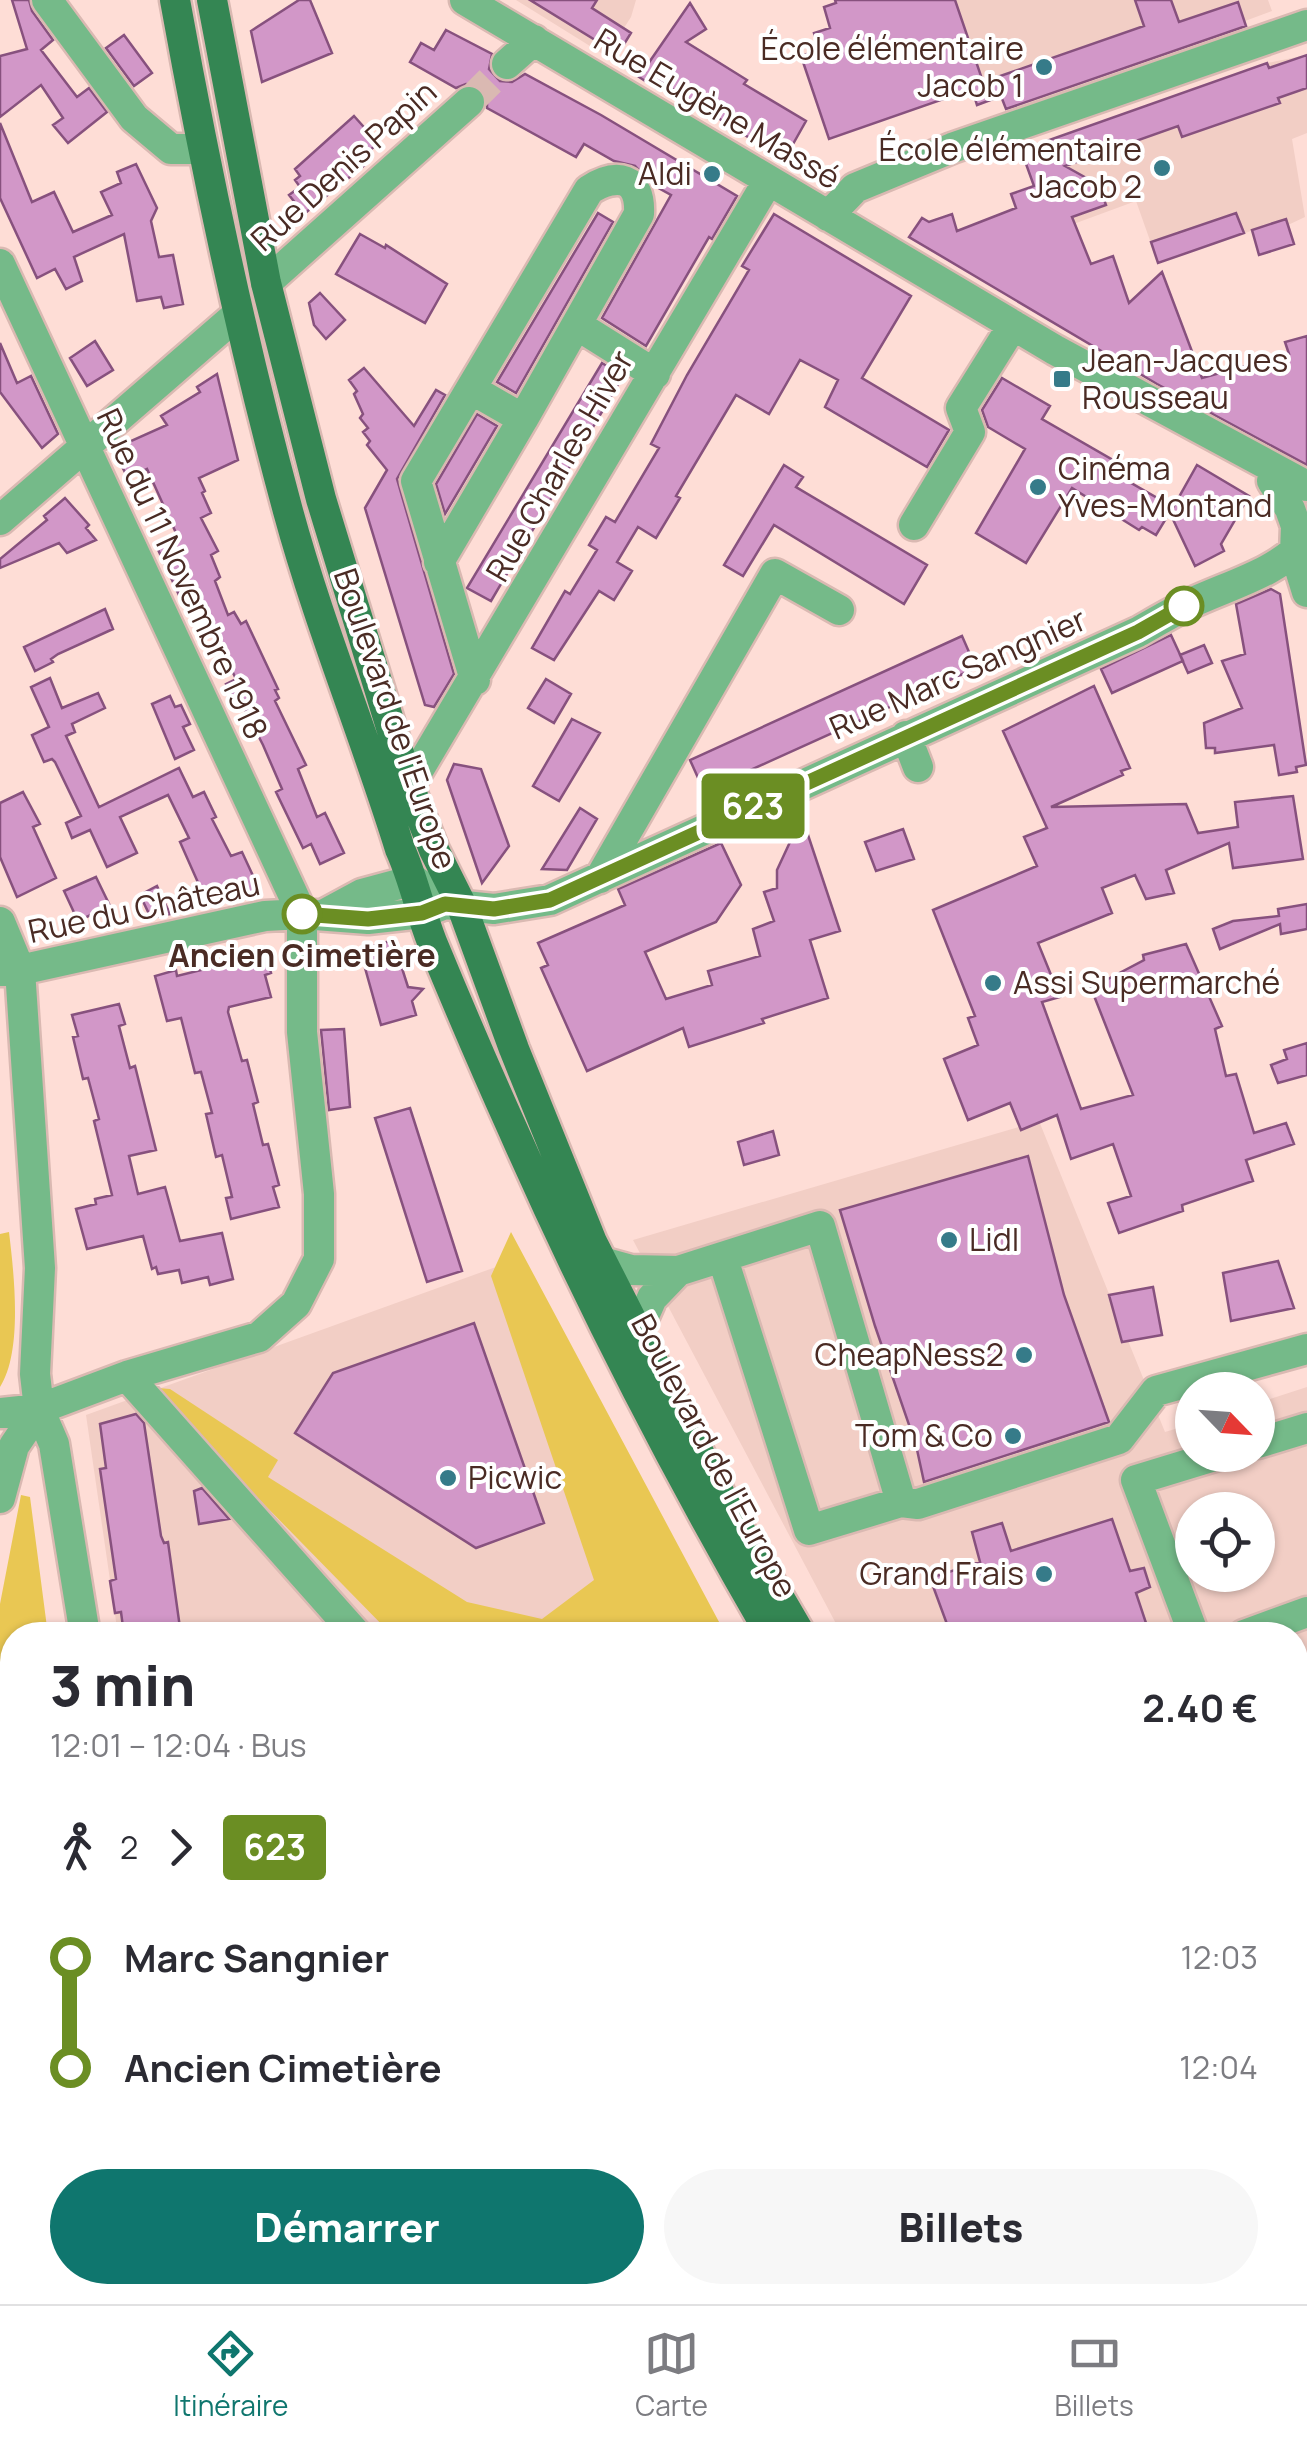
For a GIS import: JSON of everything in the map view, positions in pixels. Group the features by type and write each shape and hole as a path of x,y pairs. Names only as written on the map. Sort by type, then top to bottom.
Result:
{"main road":[{"name":"Boulevard de l'Europe","path":"175,0 238,314 289,515 400,850 414,880 445,902 602,1262 728,1510 793,1622"},
{"name":"Boulevard de l'Europe","path":"212,0 266,283 321,500 512,1128 593,1304 701,1514 763,1622"}],"street":[{"path":"47,0 134,118 171,149 202,149"},
{"name":"Rue Eugène Massé","path":"465,0 1013,324 1307,486"},
{"path":"828,216 854,188 952,148 1300,28"},
{"path":"508,64 534,40"},
{"name":"Rue Denis Papin","path":"266,283 469,102"},
{"path":"439,562 639,214 640,200 633,186 619,179 604,180 588,190 416,482 439,562 474,680"},
{"name":"Rue Charles Hiver","path":"409,786 768,181"},
{"name":"Rue du 11 Novembre 1918","path":"0,264 84,447 314,914"},
{"path":"0,520 238,314"},
{"path":"577,324 655,374"},
{"path":"914,526 970,432 961,408 1013,324"},
{"path":"471,389 523,419"},
{"name":"Rue Eugène Massé","path":"1246,455 1307,507"},
{"name":"Rue Eugène Massé","path":"1272,481 1296,526 1307,592"},
{"name":"Rue Marc Sangnier","path":"314,914 368,919 445,902 494,909 550,900 1138,632 1303,552"},
{"path":"600,878 775,574 840,610"},
{"path":"906,736 918,767"},
{"path":"0,1413 39,1409 127,1376 260,1337 296,1304 319,1259 319,1194 302,1032 314,914 362,894 414,880"},
{"name":"Rue du Château","path":"10,971 265,916 314,914"},
{"path":"0,922 10,971 40,1268 35,1374 39,1409 54,1444 83,1622"},
{"path":"602,1262 631,1270 678,1271 820,1226 902,1502"},
{"path":"723,1259 810,1530 902,1502 918,1504 1119,1440 1156,1391 1307,1349"},
{"path":"637,1332 652,1298 678,1271"},
{"path":"127,1376 345,1622"},
{"path":"0,1498 14,1446 39,1409"},
{"path":"1275,1438 1307,1428"},
{"path":"1175,1468 1136,1480 1189,1622"},
{"path":"1280,1622 1307,1612"}],"shaded area":[{"path":"516,0 636,0 631,17 606,56"},
{"name":"École élémentaire Jacob 1","path":"913,0 1268,0 1272,11 1245,21 1248,32 1009,116 1001,97 977,105 972,89"},
{"name":"École élémentaire Jacob 2","path":"1307,55 1307,133 1292,139 1305,217 1288,225 1291,235 1257,246 1251,231 1158,263 1136,201 1030,240 1011,194 1034,186 1021,150 1267,63"},
{"path":"1039,1121 1165,1432 1175,1429 1175,1472 1275,1472 1275,1397 1307,1387 1307,1622 835,1622 633,1240"},
{"path":"9,1232 14,1333 12,1354 0,1387 0,1234"},
{"path":"511,1232 719,1622 379,1622 158,1396 158,1388 170,1389 278,1460 268,1477 467,1602 542,1619 594,1580 491,1276"},
{"path":"518,1259 711,1622 116,1622 86,1415"},
{"path":"21,1495 30,1497 46,1622 0,1622"}],"building":[{"path":"12,0 29,0 32,11 53,40 41,50 77,97 89,88 107,112 68,143 53,125 63,118 41,85 0,117 0,56 27,49"},
{"path":"299,0 310,0 332,53 262,82 251,31"},
{"path":"530,0 597,0 592,8 631,33 618,54"},
{"path":"835,0 955,0 983,82 1144,26 1135,0 1171,0 1179,22 1238,2 1246,26 1006,109 1001,96 977,105 972,89 829,139 801,56 819,50 814,33 830,28 824,7 836,3"},
{"path":"690,3 706,29 686,42 747,80 744,84 806,121 784,160 660,81 656,88 639,77"},
{"path":"446,30 492,54 489,69 500,81 512,82 525,74 737,196 646,346 602,318 671,195 653,185 635,166 614,161 584,144 576,157 487,108 487,97 476,85 456,88 410,62 421,43 434,50"},
{"path":"124,35 152,73 134,86 106,48"},
{"path":"1307,55 1307,88 1278,98 1280,103 1182,137 1178,126 1065,166 1099,185 1106,205 1072,217 1091,264 1113,256 1129,303 1162,272 1202,378 1289,354 1285,342 1307,336 1307,465 1157,384 909,237 922,218 929,222 952,214 957,231 1016,208 1011,194 1034,186 1021,150 1267,63 1269,68"},
{"path":"354,116 378,143 364,156 366,164 304,214 289,195 300,187 295,169"},
{"path":"0,123 32,202 54,192 73,232 112,215 101,192 121,183 117,172 136,164 157,208 151,221 159,257 173,255 183,304 164,308 161,297 137,301 124,234 74,257 82,281 66,289 55,269 37,278 0,198"},
{"path":"598,213 613,222 516,393 497,382"},
{"path":"1236,213 1244,233 1158,263 1151,242"},
{"path":"774,214 911,296 862,378 949,430 927,467 825,407 838,380 800,360 769,414 736,395 676,496 680,498 656,538 638,527 617,562 632,571 614,600 599,591 554,660 532,648 565,591 570,594 597,550 589,545 606,517 615,522 659,448 651,444 749,270 742,266"},
{"path":"1286,219 1294,244 1259,255 1252,230"},
{"path":"360,234 385,248 386,245 447,284 425,323 336,274"},
{"path":"320,293 345,320 326,339 314,325 309,303"},
{"path":"95,341 113,370 87,386 70,358"},
{"path":"0,343 17,383 31,376 58,434 42,448 0,392"},
{"path":"602,363 623,376 491,601 467,588"},
{"path":"364,368 414,426 436,390 445,395 397,479 454,674 434,707 425,705 365,508 387,470 367,445 370,441 363,432 368,428 360,418 363,414 354,394 357,391 349,380"},
{"path":"217,374 238,460 199,478 211,513 201,518 218,551 211,555 220,577 215,581 228,615 234,612 241,624 246,621 278,689 275,690 279,698 275,701 306,765 298,769 317,817 325,813 344,853 320,864 311,844 303,848 276,792 282,789 263,745 243,706 238,708 226,684 236,679 220,646 195,600 184,606 155,543 176,533 147,469 128,478 113,449 167,425 161,416 200,392 197,387"},
{"name":"Cinéma Yves-Montand","path":"1002,378 1050,406 1042,419 1125,467 1119,476 1173,507 1156,535 1142,527 1139,530 1072,488 1026,563 976,533 1025,449 988,427 982,410"},
{"path":"477,414 497,426 445,514 436,484"},
{"path":"784,465 803,477 796,487 927,565 904,604 774,525 743,576 724,565"},
{"path":"1197,465 1249,496 1221,544 1224,551 1195,566 1170,513"},
{"path":"65,498 89,525 86,528 96,540 67,553 59,543 0,568 0,559 47,520 44,516"},
{"path":"1271,589 1280,594 1306,765 1296,767 1297,772 1279,775 1274,745 1215,753 1215,748 1206,748 1204,723 1242,708 1222,661 1245,654 1236,604"},
{"path":"105,609 113,629 58,654 51,659 53,662 35,671 24,647"},
{"path":"1171,635 1183,661 1112,693 1101,669"},
{"path":"962,636 976,668 704,791 690,760"},
{"path":"1204,645 1212,663 1188,673 1180,655"},
{"path":"50,678 62,708 98,693 105,708 72,724 75,732 66,736 99,807 179,768 193,797 204,792 216,817 212,819 231,856 242,852 261,893 208,905 180,842 189,838 168,795 120,817 137,853 107,867 90,830 72,838 66,823 81,816 55,762 44,762 32,735 49,727 31,687"},
{"path":"546,679 571,694 554,723 528,708"},
{"path":"1094,686 1130,768 1121,771 1123,775 1051,807 1186,804 1198,833 1238,827 1235,802 1293,796 1303,859 1233,868 1229,843 1166,870 1174,893 1146,899 1135,875 1102,888 1112,913 1038,943 1060,997 1042,1002 1081,1109 1133,1095 1091,988 1144,960 1143,955 1186,944 1222,1026 1215,1029 1226,1076 1236,1074 1254,1133 1286,1123 1294,1144 1246,1160 1253,1181 1182,1205 1183,1211 1119,1233 1108,1203 1131,1196 1113,1144 1071,1159 1057,1115 1021,1130 1010,1103 968,1120 944,1059 978,1045 968,1018 975,1016 933,910 1037,866 1024,837 1047,828 1003,731"},
{"path":"170,696 175,707 181,705 190,724 183,727 194,750 175,759 152,704"},
{"path":"572,719 600,733 559,801 533,786"},
{"path":"454,764 481,769 509,846 482,883 447,780"},
{"path":"23,792 40,824 33,827 56,878 17,897 0,857 0,803"},
{"path":"580,808 597,819 567,870 542,869"},
{"path":"903,829 914,859 876,871 865,842"},
{"path":"807,832 840,931 810,940 828,998 689,1047 683,1028 587,1071 541,968 548,965 538,943 625,905 618,889 721,843 741,885 716,922 645,952 666,999 712,985 708,971 760,956 753,929 774,921 764,892 777,888 777,870 790,842 788,838"},
{"path":"96,877 110,906 78,921 64,891"},
{"path":"157,886 170,914 151,918 140,895"},
{"path":"1307,904 1307,929 1281,934 1280,924 1220,949 1213,929 1233,921 1279,916 1278,909"},
{"path":"393,940 408,987 423,989 412,1001 416,1015 381,1025 360,950"},
{"path":"266,954 271,973 265,975 271,997 229,1007 228,1012 258,1102 253,1104 263,1145 268,1144 279,1185 273,1187 279,1207 231,1219 226,1198 232,1197 222,1155 216,1157 206,1114 212,1113 201,1072 195,1073 181,1018 167,1021 155,976 176,970 177,976"},
{"path":"119,1004 125,1024 119,1026 130,1068 135,1066 156,1150 129,1156 138,1194 165,1187 180,1241 222,1233 233,1279 210,1285 208,1277 182,1283 179,1270 158,1274 156,1267 152,1269 143,1236 87,1249 76,1209 112,1195 94,1121 99,1119 88,1078 83,1079 73,1037 78,1036 72,1015"},
{"path":"344,1029 350,1107 329,1110 321,1030"},
{"path":"1307,1043 1307,1075 1278,1083 1271,1065 1287,1059 1284,1050"},
{"path":"410,1108 462,1271 427,1282 375,1118"},
{"path":"773,1131 779,1155 744,1165 738,1142"},
{"path":"1028,1156 1064,1295 1109,1422 924,1482 916,1445 840,1210"},
{"path":"1278,1261 1294,1308 1231,1321 1223,1273"},
{"path":"1153,1287 1162,1335 1122,1342 1109,1295"},
{"name":"Picwic","path":"474,1323 544,1523 476,1548 295,1433 333,1373"},
{"path":"136,1414 144,1423 179,1622 122,1622 121,1612 115,1613 110,1581 116,1579 100,1469 106,1468 100,1424"},
{"path":"202,1488 229,1519 199,1524 194,1491"},
{"name":"Grand Frais","path":"1112,1519 1130,1571 1144,1568 1150,1587 1136,1593 1146,1622 946,1622 930,1578 980,1562 972,1532 1002,1523 1011,1551"}],"tunnel":[{"path":"469,102 507,64"}],"bus line":[{"name":"623","path":"302,914 368,919 422,913 445,904 494,909 550,900 1138,632 1184,606"}],"place":[{"name":"École élémentaire Jacob 1","path":"1044,67"},
{"name":"École élémentaire Jacob 2","path":"1162,168"},
{"name":"Aldi","path":"712,174"},
{"name":"Jean-Jacques Rousseau","path":"1062,379"},
{"name":"Cinéma Yves-Montand","path":"1038,487"},
{"name":"Ancien Cimetière","path":"302,914"},
{"name":"Assi Supermarché","path":"993,983"},
{"name":"Lidl","path":"949,1240"},
{"name":"CheapNess2","path":"1024,1355"},
{"name":"Tom & Co","path":"1013,1436"},
{"name":"Picwic","path":"448,1478"},
{"name":"Grand Frais","path":"1044,1574"}]}
